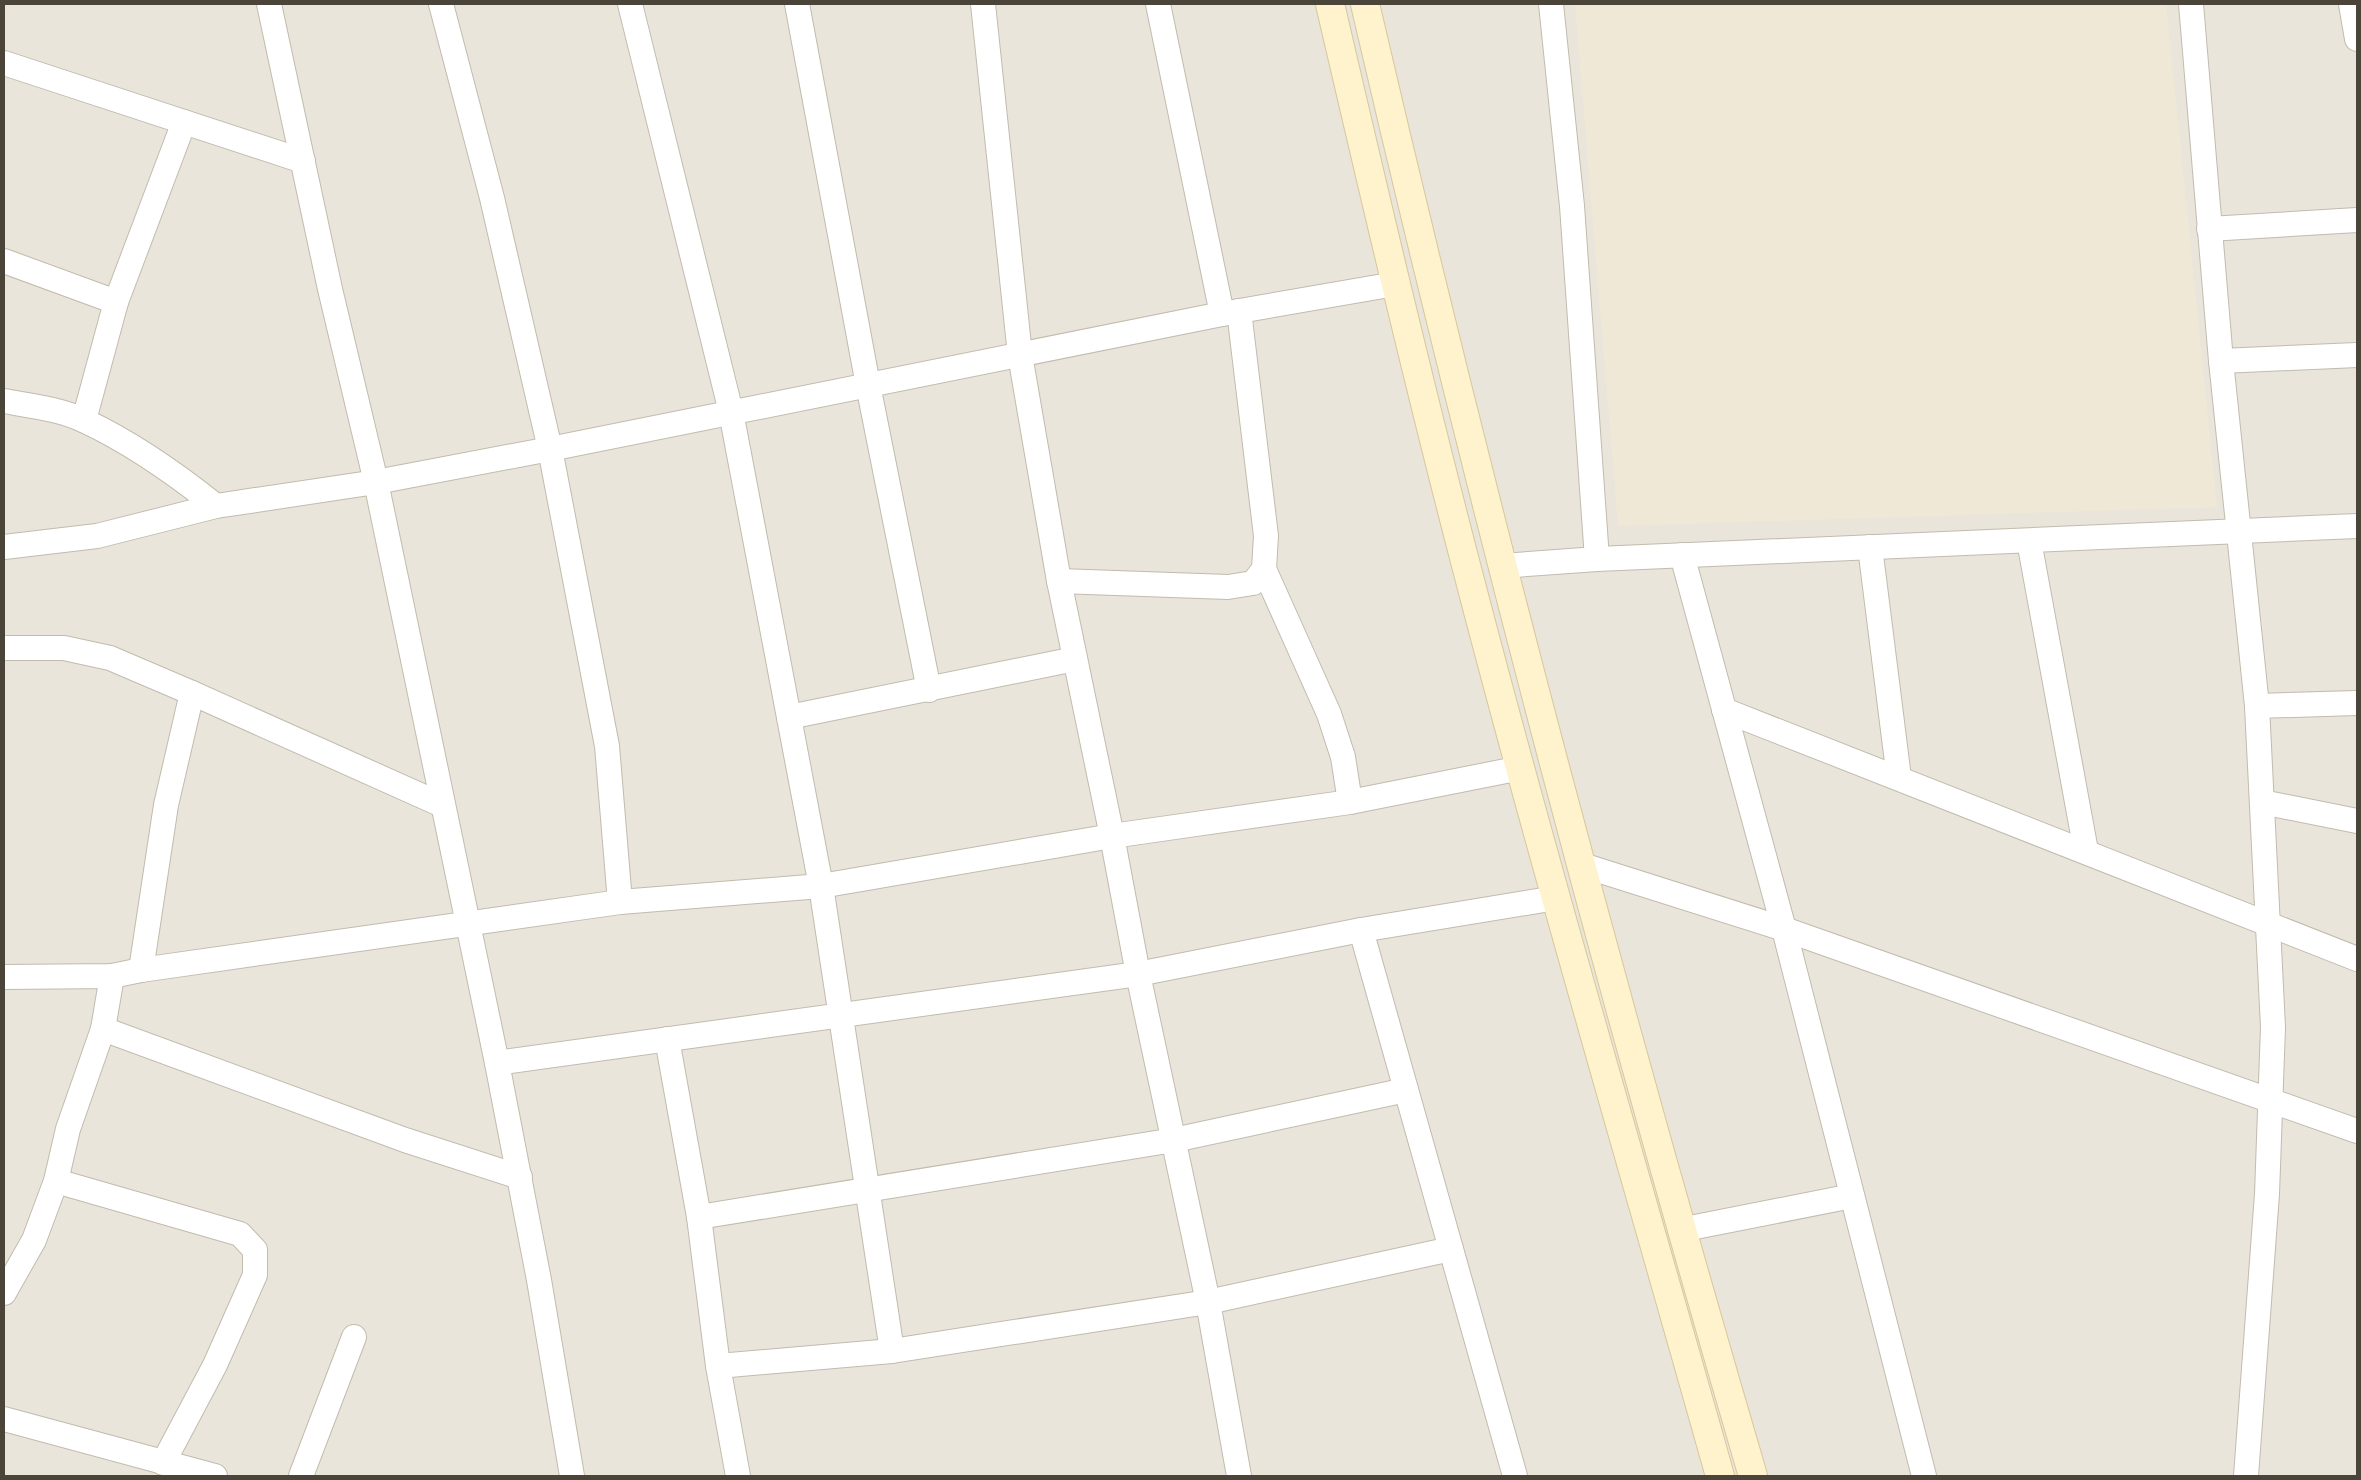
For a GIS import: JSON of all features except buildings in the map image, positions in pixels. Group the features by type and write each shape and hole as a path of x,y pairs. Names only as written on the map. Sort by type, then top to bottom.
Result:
{"main road":[{"path":"1330,4 1395,284 1467,570 1556,898 1720,1476"},
{"path":"1365,4 1429,280 1501,566 1680,1230 1753,1476"}],"street":[{"path":"269,4 330,290 376,482 497,1063 520,1176 572,1476"},
{"path":"440,4 492,198 550,449 607,746 620,902"},
{"path":"630,4 731,412 821,886 892,1352"},
{"path":"797,4 868,385 929,690"},
{"path":"983,4 1020,355 1059,580 1112,836 1138,974 1208,1302 1239,1476"},
{"path":"1158,4 1231,312 1266,536 1264,569 1329,714 1342,757 1350,802"},
{"path":"1552,4 1572,206 1597,559"},
{"path":"2191,4 2209,229 2257,706 2273,1027 2267,1194 2246,1476"},
{"path":"2351,4 2357,39"},
{"path":"4,64 303,161"},
{"path":"84,420 116,302 184,122"},
{"path":"2209,229 2357,220"},
{"path":"4,261 116,302"},
{"path":"4,546 97,536 216,506 376,482 550,449 1231,312 1395,284"},
{"path":"2222,361 2357,355"},
{"path":"4,401 40,408 84,420 175,474 216,506"},
{"path":"1501,566 1682,555 2357,526"},
{"path":"2029,541 2086,851"},
{"path":"1870,547 1899,778"},
{"path":"1682,555 1784,929 1924,1476"},
{"path":"1059,580 1228,587 1253,583 1264,569"},
{"path":"4,648 64,648 110,658 192,692 442,806"},
{"path":"789,717 1075,659"},
{"path":"141,970 166,806 192,692"},
{"path":"2257,706 2357,703"},
{"path":"1724,710 2357,958"},
{"path":"4,977 112,976 141,970 620,902 821,886 1112,836 1350,802 1521,768"},
{"path":"2262,802 2357,821"},
{"path":"1582,865 1784,929 2357,1131"},
{"path":"497,1063 1138,974 1361,930 1556,898"},
{"path":"1361,930 1515,1476"},
{"path":"4,1292 34,1240 56,1181 68,1129 103,1029 112,976"},
{"path":"103,1029 406,1140 520,1176"},
{"path":"667,1039 699,1217 718,1366 738,1476"},
{"path":"699,1217 1174,1140 1406,1090"},
{"path":"56,1181 240,1234 254,1250 255,1275 215,1365 163,1463"},
{"path":"1680,1230 1852,1196"},
{"path":"718,1366 892,1352 1208,1302 1451,1249"},
{"path":"302,1476 354,1337"},
{"path":"4,1419 215,1476"}],"shaded area":[{"path":"4,4 2357,4 2357,1476 4,1476"},
{"path":"1575,4 2166,4 2217,507 1618,526"}]}
